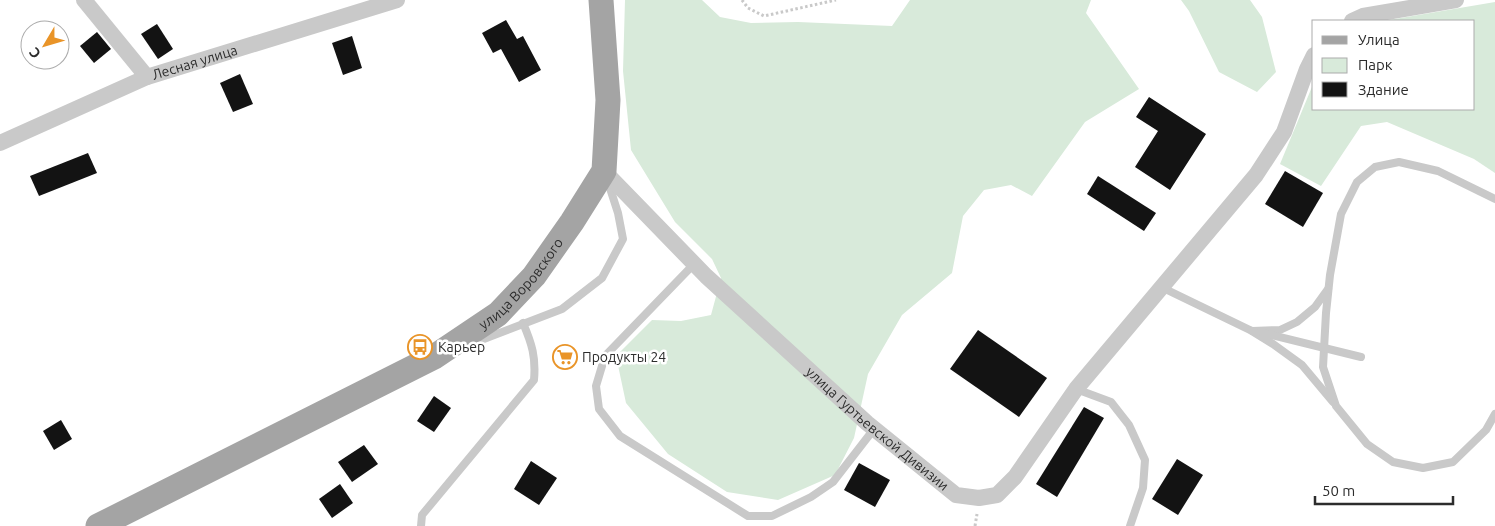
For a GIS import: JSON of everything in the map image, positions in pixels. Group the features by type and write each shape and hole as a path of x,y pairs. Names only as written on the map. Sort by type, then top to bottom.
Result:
{"main road":[{"name":"улица Воровского","path":"98,526 434,358 498,314 534,276 572,222 604,171 608,100 601,0"}],"street":[{"path":"84,0 148,77"},
{"name":"Лесная улица","path":"0,143 148,77 397,0"},
{"path":"1354,20 1363,16 1456,0"},
{"name":"улица Гуртьевской Дивизии","path":"604,171 694,264 874,429 956,495 979,498 997,495 1015,477 1076,389 1256,176 1284,132 1312,59"}],"lane":[{"path":"1336,406 1323,367 1328,289 1341,214 1357,182 1375,167 1399,162 1438,171 1495,199"},
{"path":"434,358 562,309 602,278 623,239 618,213 604,171"},
{"path":"694,264 605,356 596,386 599,409 620,436 748,516 772,516 811,497 833,482 874,429"},
{"path":"1162,287 1252,331 1302,365 1367,444 1393,462 1423,468 1453,462 1486,430 1495,414"},
{"path":"1252,331 1280,330 1297,322 1315,307 1328,289"},
{"path":"421,526 422,515 534,380 536,361 524,323"},
{"path":"1252,331 1361,357"},
{"path":"1076,389 1111,402 1129,425 1144,460 1143,488 1130,526"}],"path":[{"path":"742,0 748,8 764,16 836,0"}],"green space":[{"path":"625,0 702,0 720,17 751,23 798,22 892,26 910,0 1091,0 1086,13 1139,89 1085,122 1032,196 1011,185 984,190 963,216 952,273 902,315 868,374 854,438 835,475 778,500 727,492 668,454 626,403 616,356 652,320 681,321 711,315 721,278 712,259 675,222 631,150 623,71"},
{"path":"1181,0 1250,0 1262,17 1276,72 1257,92 1219,72 1189,11"},
{"path":"1495,2 1495,173 1474,159 1387,122 1361,126 1321,186 1280,164 1312,87 1312,110 1475,110 1475,20 1389,20"}],"building":[{"path":"506,20 517,39 523,36 541,70 519,82 501,49 493,53 482,33"},
{"path":"157,24 173,49 158,59 141,34"},
{"path":"97,32 111,49 94,63 80,46"},
{"path":"352,36 362,68 343,75 332,43"},
{"path":"240,74 253,104 233,112 220,83"},
{"path":"1149,97 1206,134 1170,190 1135,167 1158,131 1136,117"},
{"path":"88,153 97,173 39,196 30,176"},
{"path":"1285,171 1323,193 1303,227 1265,204"},
{"path":"1098,176 1156,213 1144,231 1087,194"},
{"path":"978,330 1047,378 1019,417 950,369"},
{"path":"434,396 451,408 434,432 417,421"},
{"path":"1084,407 1104,418 1057,497 1036,484"},
{"path":"61,420 72,439 54,450 43,431"},
{"path":"364,445 378,464 352,482 338,462"},
{"path":"1177,459 1203,475 1178,515 1152,499"},
{"path":"531,461 557,478 539,505 514,489"},
{"path":"859,463 890,480 875,507 844,490"},
{"path":"340,484 353,503 332,518 319,499"}],"place":[{"name":"Карьер","path":"420,347"},
{"name":"Продукты 24","path":"565,357"}]}
